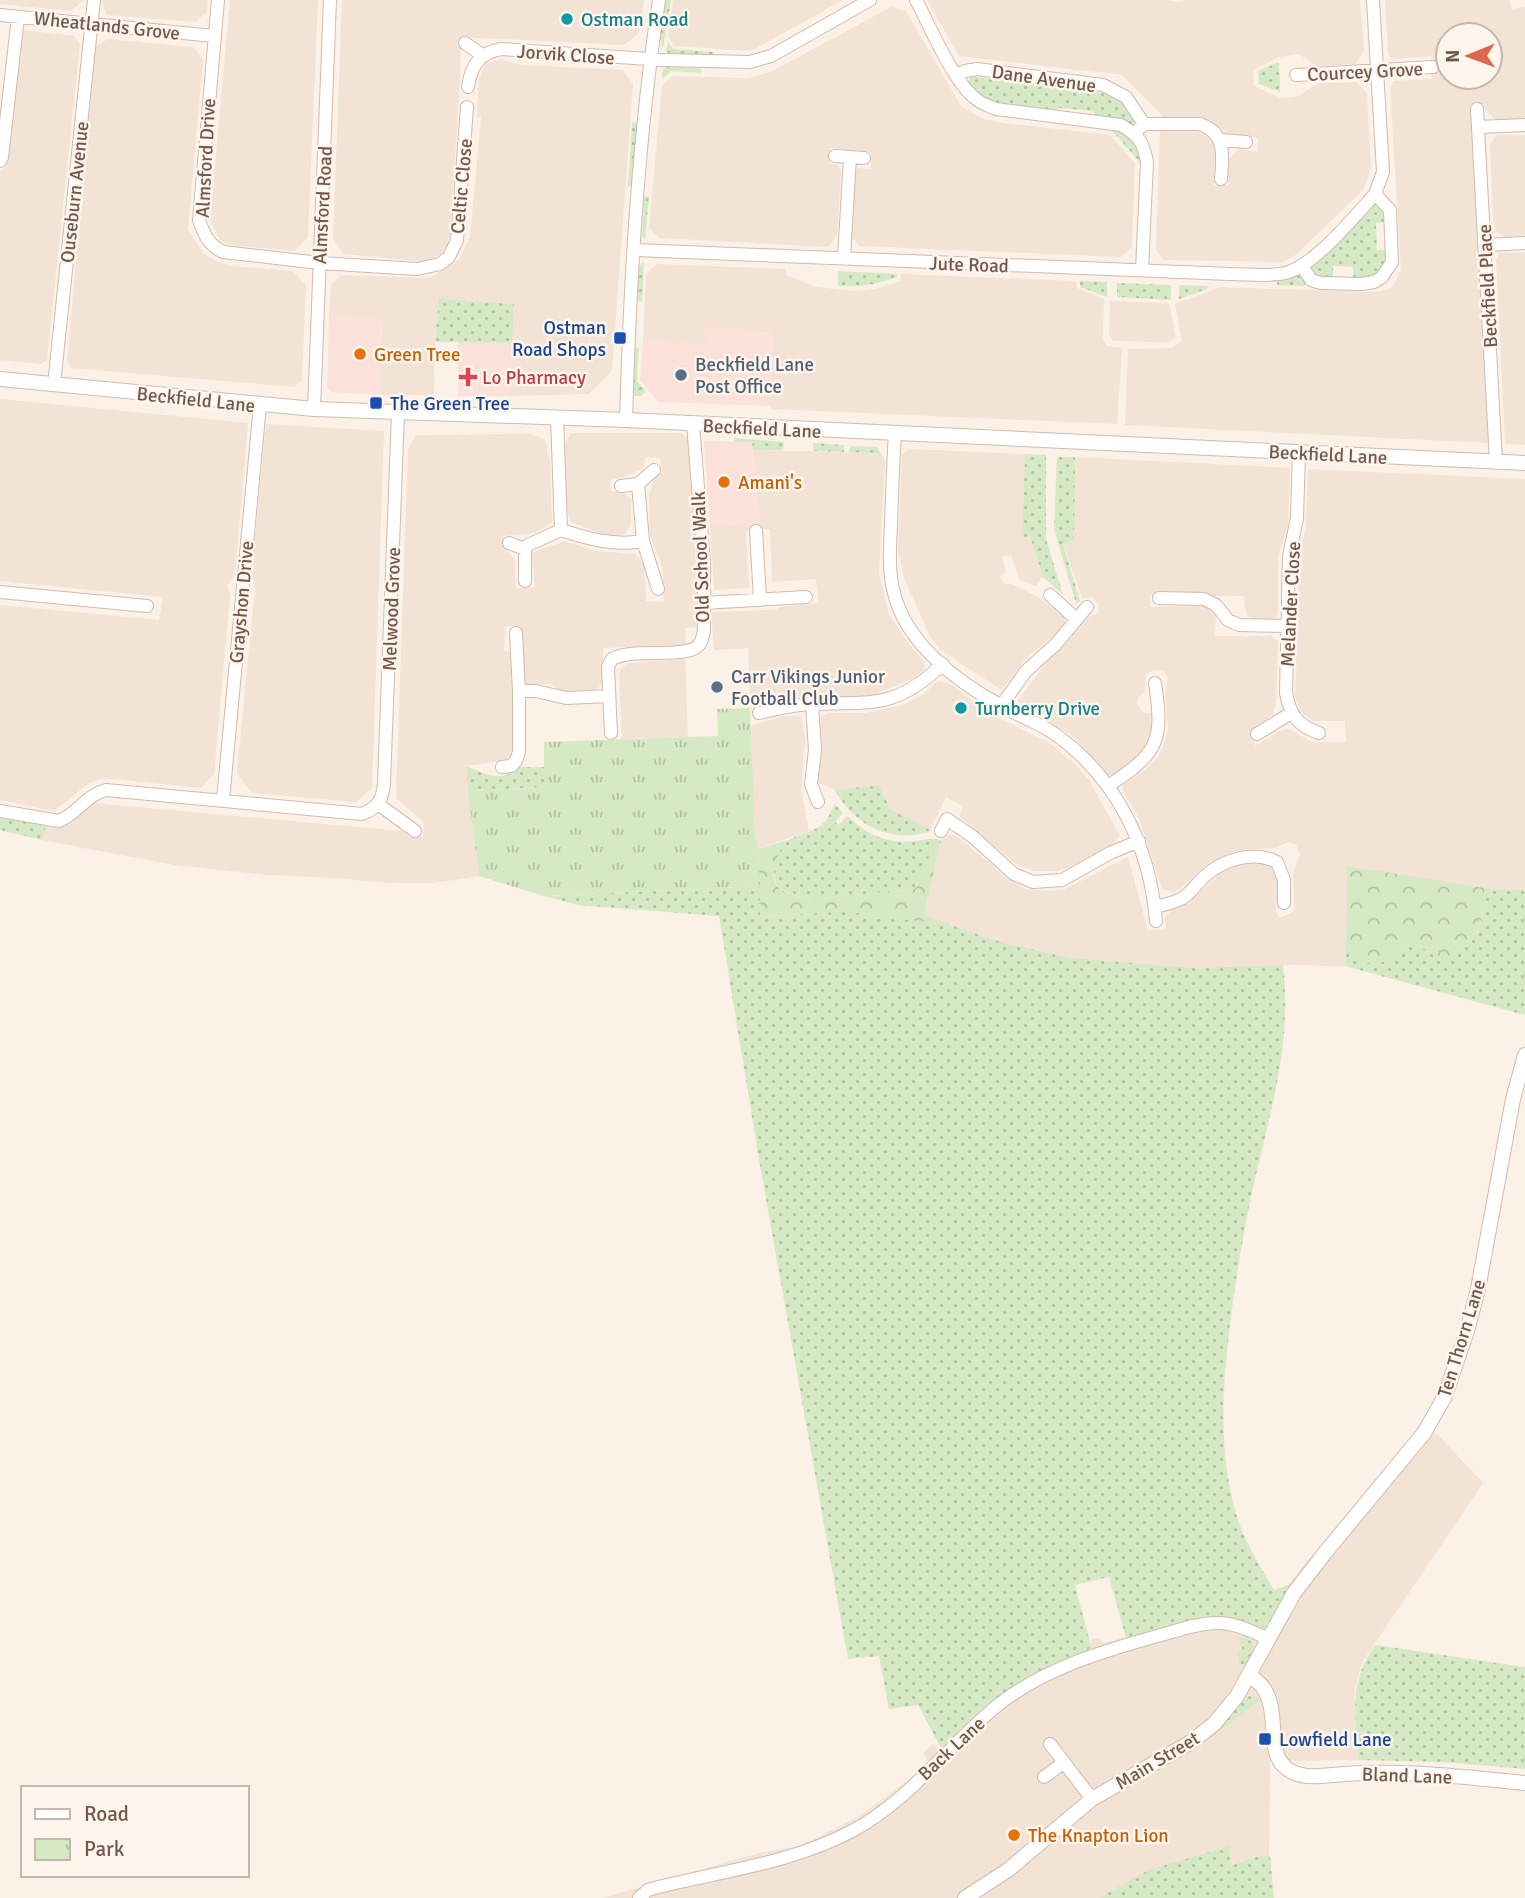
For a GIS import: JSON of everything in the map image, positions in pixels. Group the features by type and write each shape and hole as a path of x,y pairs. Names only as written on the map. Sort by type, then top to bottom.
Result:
{"street":[{"name":"Ouseburn Avenue","path":"54,385 94,0"},
{"name":"Almsford Drive","path":"218,0 199,207 202,230 214,247 232,255 320,263"},
{"name":"Almsford Road","path":"314,409 330,0"},
{"path":"626,420 640,155 659,0"},
{"name":"Jorvik Close","path":"482,55 500,49 736,63 761,60 870,0"},
{"name":"Dane Avenue","path":"916,0 956,75 973,98 996,109 1139,129"},
{"path":"1302,266 1311,279 1321,283 1362,284 1382,277 1392,262 1390,210 1375,194 1383,172 1373,0"},
{"name":"Wheatlands Grove","path":"0,15 214,36"},
{"path":"0,161 18,16"},
{"path":"465,43 482,55 470,74 468,87"},
{"name":"Courcey Grove","path":"1296,75 1433,67"},
{"name":"Dane Avenue","path":"956,75 977,69 1103,85 1126,97 1139,129 1147,162 1142,270"},
{"name":"Celtic Close","path":"320,263 417,270 440,264 449,257 457,240 467,107"},
{"name":"Beckfield Place","path":"1477,109 1496,462"},
{"path":"1139,129 1200,124 1208,127 1221,140 1221,179"},
{"path":"1478,127 1525,125"},
{"path":"1221,140 1246,142"},
{"path":"835,156 864,158"},
{"path":"844,258 850,157"},
{"name":"Jute Road","path":"635,250 1269,275 1286,273 1302,266 1375,194"},
{"path":"1485,245 1525,243"},
{"name":"Beckfield Lane","path":"0,379 314,409 626,420 1525,463"},
{"name":"Grayshon Drive","path":"223,800 260,405"},
{"name":"Melwood Grove","path":"378,804 383,794 384,782 398,413"},
{"path":"557,417 561,530"},
{"name":"Old School Walk","path":"611,733 608,667 612,659 621,654 684,651 695,648 701,642 704,631 704,563 693,424"},
{"path":"895,434 890,561 894,594 914,635 943,664 984,696 1051,732 1082,757 1108,786 1139,841 1147,863 1156,921"},
{"name":"Melander Close","path":"1291,713 1286,693 1289,556 1297,518 1299,453"},
{"path":"621,486 638,484 654,470"},
{"path":"638,484 643,541 657,589"},
{"path":"526,581 525,549 528,545 561,530 600,542 625,544 643,541"},
{"path":"756,531 760,600"},
{"path":"509,544 525,549"},
{"path":"0,592 147,606"},
{"path":"1050,595 1076,618"},
{"path":"704,603 806,597"},
{"path":"1159,598 1205,599 1216,605 1228,620 1239,625 1287,626"},
{"path":"1001,706 1027,671 1056,644 1087,607"},
{"path":"502,767 511,766 519,752 516,633"},
{"path":"759,713 812,704 860,705 880,702 912,689 943,664"},
{"path":"1108,786 1143,759 1154,743 1160,717 1152,702 1155,683"},
{"path":"519,691 536,691 566,698 609,696"},
{"path":"812,704 815,750 811,784 818,802"},
{"path":"1257,734 1291,713 1298,722 1319,733"},
{"path":"0,811 59,821 93,795 106,790 362,814 378,804 415,831"},
{"path":"947,820 973,837 1014,874 1033,882 1062,880 1139,841"},
{"path":"1154,907 1180,899 1213,869 1224,863 1250,856 1282,858 1284,904"},
{"name":"Ten Thorn Lane","path":"1304,1579 1411,1451 1435,1415 1452,1377 1478,1289 1513,1099 1525,1055"},
{"name":"Main Street","path":"965,1898 1008,1870 1092,1799 1202,1734 1225,1711 1249,1675 1304,1579"},
{"name":"Back Lane","path":"639,1898 648,1890 658,1887 810,1851 853,1831 893,1802 994,1708 1032,1681 1052,1672 1113,1649 1207,1624 1232,1625 1269,1639"},
{"name":"Bland Lane","path":"1249,1675 1264,1688 1268,1697 1274,1720 1276,1752 1281,1764 1289,1771 1307,1776 1421,1773 1525,1783"},
{"path":"1050,1744 1092,1799"},
{"path":"1044,1777 1063,1763"}],"shaded area":[{"path":"0,0 84,0 71,11 0,4"},
{"path":"101,0 208,0 207,12 195,22 107,15"},
{"path":"230,0 318,0 308,237 295,251 229,245 220,240 210,220"},
{"path":"342,0 644,0 639,33 624,45 461,37 450,233 447,246 441,254 427,262 344,254 333,239"},
{"path":"673,0 843,0 751,51 674,46 668,36"},
{"path":"927,0 1360,0 1364,51 1355,64 1316,66 1299,54 1279,57 1253,70 1254,86 1281,98 1299,96 1318,83 1357,82 1367,94 1371,167 1364,189 1296,255 1282,262 1163,260 1156,250 1160,131 1202,132 1212,138 1215,148 1214,185 1228,185 1229,160 1238,149 1258,152 1258,138 1226,134 1200,120 1161,117 1122,75 959,56"},
{"path":"1385,0 1509,0 1511,9 1525,7 1525,120 1495,120 1481,104 1470,106 1490,443 1125,425 1128,349 1171,348 1182,342 1175,304 1221,287 1377,292 1389,289 1395,283 1401,269 1390,88 1394,81 1432,79 1431,56 1392,59 1388,54"},
{"path":"891,7 906,11 961,106 984,119 1003,123 1110,135 1135,163 1132,247 1121,257 859,246 851,236 854,174 858,168 871,169 871,152 830,148 829,163 838,165 841,172 837,235 828,247 659,238 649,228 662,86 672,76 748,78 771,72"},
{"path":"22,30 74,36 80,44 47,360 41,364 0,360 0,172 6,167"},
{"path":"107,39 193,47 203,60 188,229 203,253 216,261 231,266 293,271 306,286 302,381 294,387 71,368 67,362 95,48"},
{"path":"501,59 521,65 623,70 633,84 612,371 589,394 510,396 513,304 435,333 434,395 379,395 382,319 329,315 331,285 340,275 430,278 459,260 470,237 481,117 477,117 479,79 485,64"},
{"path":"1496,135 1525,135 1525,235 1505,237 1497,232 1493,220 1490,144"},
{"path":"1525,252 1525,445 1505,444 1496,259 1500,253"},
{"path":"657,264 786,269 786,275 816,287 854,291 876,289 900,281 901,274 1076,281 1077,288 1104,299 1103,340 1107,346 1122,348 1117,424 772,409 773,333 704,327 707,345 643,341 646,274"},
{"path":"1110,301 1169,303 1176,338 1169,342 1113,341 1109,335"},
{"path":"329,315 382,318 379,395 332,392 327,387"},
{"path":"704,326 773,333 770,406 658,402 640,380 643,341 706,345"},
{"path":"458,342 512,343 510,396 458,396"},
{"path":"0,399 248,423 235,575 227,586 230,595 214,774 201,788 103,778 89,783 54,811 0,800 0,605 159,620 163,597 0,581"},
{"path":"266,424 384,431 372,788 356,802 252,793 237,773 255,589 254,580 251,578"},
{"path":"571,433 681,433 690,440 699,627 685,628 686,645 603,648 604,682 595,691 561,692 551,684 525,684 521,627 506,626 504,651 511,652 514,759 467,766 479,876 432,883 389,883 268,875 174,865 42,840 46,826 68,825 93,803 402,831 409,837 423,837 424,823 396,798 408,449 416,435 530,434 545,439 550,462 552,522 535,533 503,536 507,551 515,560 516,589 535,587 532,553 564,541 596,551 635,554 644,565 646,601 664,602 662,566 650,536 649,496 655,476 662,472 660,458 646,457 642,469 610,480 611,491 622,491 631,499 631,525 625,534 607,536 571,522 565,502 563,446"},
{"path":"704,441 752,442 759,523 710,526"},
{"path":"909,449 1025,454 1022,536 1030,536 1043,577 1036,586 1020,580 1011,555 1002,557 1006,571 1000,577 1004,584 1012,584 1038,597 1064,617 1064,624 1027,657 1002,690 940,650 930,636 905,580 898,550 902,455"},
{"path":"753,450 880,453 885,461 879,573 889,614 925,663 924,670 912,679 876,694 852,698 801,696 750,708 748,648 714,650 711,612 776,610 779,607 819,603 816,579 772,582 770,529 746,531 749,588 714,590 710,526 759,523"},
{"path":"1075,457 1290,468 1288,525 1278,557 1278,613 1274,620 1250,619 1246,613 1244,596 1150,595 1150,607 1205,606 1216,615 1215,636 1272,636 1278,642 1276,703 1273,714 1254,728 1255,746 1279,731 1289,729 1312,742 1346,742 1345,721 1312,721 1301,712 1295,698 1299,550 1306,530 1308,469 1525,479 1525,890 1484,888 1347,867 1345,966 1193,968 1073,958 1004,943 924,916 941,840 951,834 1025,889 1063,890 1128,857 1148,931 1166,929 1165,917 1173,909 1188,903 1221,873 1240,865 1264,862 1276,870 1280,884 1275,910 1280,918 1291,913 1295,907 1293,874 1300,854 1296,845 1289,842 1276,848 1228,853 1209,863 1175,893 1162,889 1139,818 1123,792 1123,784 1146,769 1157,758 1164,744 1168,730 1165,699 1168,678 1163,671 1153,670 1146,675 1145,691 1138,698 1137,704 1144,713 1152,713 1155,720 1151,736 1145,749 1117,775 1107,775 1073,736 1017,701 1054,653 1066,644 1089,617 1098,613 1099,605 1093,597 1082,598 1063,543"},
{"path":"685,659 688,737 622,739 619,676 621,668 628,663"},
{"path":"938,681 953,685 983,710 1051,744 1076,765 1089,780 1120,836 1112,845 1070,867 1057,871 1035,871 1016,864 960,817 962,806 946,797 930,830 890,809 879,785 835,790 818,783 821,717 828,713 866,713 903,705 922,695"},
{"path":"784,716 801,716 805,739 801,789 809,831 758,849 755,837 750,726"},
{"path":"1425,1421 1483,1483 1363,1661 1354,1691 1359,1760 1270,1761 1269,1859 1108,1898 602,1898 759,1853 800,1846 858,1817 912,1777 928,1761 923,1753 933,1744 939,1749 974,1717 1026,1677 1088,1650 1092,1639 1099,1638 1104,1643 1147,1631 1204,1621 1288,1585"}],"green space":[{"path":"666,0 671,0 663,48 660,37"},
{"path":"668,41 673,49 714,52 712,57 669,54 666,51"},
{"path":"1279,62 1280,92 1259,84 1258,71"},
{"path":"701,68 702,73 671,71 662,80 663,69"},
{"path":"971,76 1110,94 1126,106 1135,123 1129,125 1096,117 1093,111 1060,108 1053,111 986,101 966,83"},
{"path":"632,122 637,124 632,185 628,187"},
{"path":"1110,128 1132,141 1142,165"},
{"path":"649,196 645,240 642,236 644,197"},
{"path":"1374,205 1382,205 1386,209 1387,222 1376,223 1377,250 1388,250 1387,266 1367,281 1353,281 1353,267 1333,266 1333,280 1313,276 1309,269 1312,265"},
{"path":"644,261 642,302 637,300 639,267"},
{"path":"838,271 897,274 897,277 868,285 838,286"},
{"path":"1297,275 1305,278 1305,286 1277,285 1277,281"},
{"path":"1080,281 1107,282 1107,297 1080,287"},
{"path":"1117,283 1171,285 1171,300 1117,297"},
{"path":"1179,285 1208,286 1207,289 1179,299"},
{"path":"439,299 514,304 512,343 435,342"},
{"path":"639,347 637,381 646,392 635,396 632,387 634,349"},
{"path":"734,438 784,442 783,450 753,450 752,442 734,442"},
{"path":"813,443 844,445 844,452 813,451"},
{"path":"851,446 877,447 885,461 879,453 849,452"},
{"path":"1025,454 1046,455 1046,539 1063,595 1043,577 1030,536 1022,537"},
{"path":"1057,457 1075,457 1074,540 1063,544 1080,601 1076,603 1054,529"},
{"path":"750,708 755,837 760,886 544,896 479,876 468,791 544,787 544,742 718,736 717,709"},
{"path":"467,766 493,776 506,775 519,767 544,767 544,787 468,791"},
{"path":"879,785 890,809 932,831 903,835 876,829 853,814 835,790"},
{"path":"835,804 843,813 835,822 839,825 847,816 861,828 885,839 903,842 941,840 924,864 915,889 812,899 781,889 774,871 780,849 789,840 824,823"},
{"path":"0,817 46,826 42,840 0,830"},
{"path":"788,840 775,863 775,883 786,892 812,899 915,889 924,864 941,840 924,915 954,926 845,911 760,917 758,849"},
{"path":"1347,866 1484,888 1482,913 1476,933 1463,947 1441,960 1411,943 1387,960 1372,964 1364,962 1346,947"},
{"path":"760,886 761,917 845,911 954,926 1004,943 1073,958 1193,968 1283,965 1283,1046 1239,1260 1226,1362 1223,1415 1231,1494 1241,1529 1274,1590 1288,1585 1283,1601 1266,1626 1253,1627 1226,1618 1212,1617 1184,1626 1126,1638 1109,1577 1075,1585 1091,1646 1088,1650 1026,1677 982,1709 941,1748 918,1705 889,1709 879,1656 848,1659 761,1171 719,916 578,905 544,896"},
{"path":"1484,888 1525,890 1525,1015 1345,966 1346,947 1364,961 1372,963 1387,960 1411,943 1441,960 1454,954 1477,933 1483,914"},
{"path":"1246,1636 1253,1644 1252,1655 1246,1664 1240,1664 1237,1651 1243,1650 1238,1638"},
{"path":"1375,1645 1525,1667 1525,1769 1442,1762 1359,1760 1355,1701 1360,1674"},
{"path":"1247,1696 1260,1700 1209,1739"},
{"path":"1229,1846 1230,1866 1255,1857 1270,1856 1274,1898 1099,1898 1149,1870"}],"place":[{"name":"Ostman Road","path":"567,19"},
{"name":"Ostman Road Shops","path":"620,338"},
{"name":"Green Tree","path":"360,354"},
{"name":"Beckfield Lane Post Office","path":"681,375"},
{"name":"Lo Pharmacy","path":"468,377"},
{"name":"The Green Tree","path":"376,403"},
{"name":"Amani's","path":"724,482"},
{"name":"Carr Vikings Junior Football Club","path":"717,687"},
{"name":"Turnberry Drive","path":"961,708"},
{"name":"Lowfield Lane","path":"1265,1739"},
{"name":"The Knapton Lion","path":"1014,1835"}]}
